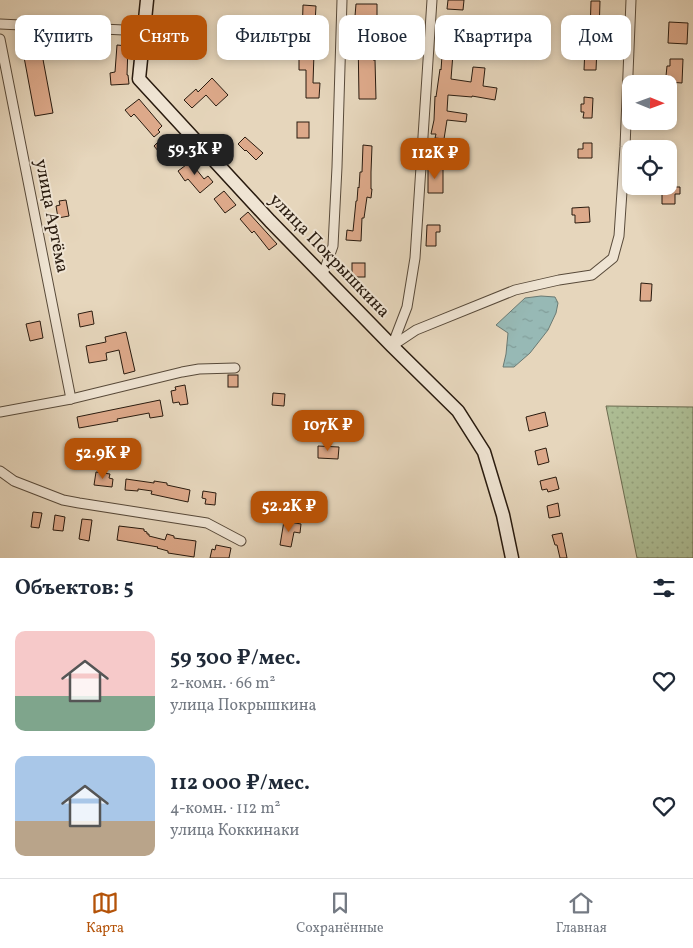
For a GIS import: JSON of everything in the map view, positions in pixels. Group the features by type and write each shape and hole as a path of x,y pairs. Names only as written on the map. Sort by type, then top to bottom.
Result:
{"street":[{"name":"улица Покрышкина","path":"146,15 147,0"},
{"path":"322,274 333,246 342,0"},
{"path":"392,346 408,307 415,258 432,0"},
{"path":"392,346 416,330 515,290 592,275 613,258 620,236 631,0"},
{"path":"0,24 121,30"},
{"name":"улица Артёма","path":"0,39 71,399"},
{"name":"улица Покрышкина","path":"141,60 139,80 270,221 458,411 484,452 503,515 512,558"},
{"path":"0,412 71,399 182,372 199,369 235,368"},
{"path":"0,471 14,481 63,500 207,524 241,542"}],"green space":[{"path":"606,406 693,407 693,558 637,558"}],"water":[{"path":"555,297 558,303 556,313 548,330 530,353 514,367 503,367 508,333 496,325 525,298"}],"building":[{"path":"448,0 464,0 463,10 447,9"},
{"path":"591,1 600,1 600,15 591,15"},
{"path":"356,4 377,4 377,15 355,15"},
{"path":"303,5 316,6 315,15 303,15"},
{"path":"669,22 688,23 687,44 668,43"},
{"path":"117,45 121,45 121,60 128,60 129,84 111,85 110,73 115,72"},
{"path":"670,59 683,59 682,83 678,83 678,75 666,75 667,66 670,66"},
{"path":"25,60 43,60 53,113 35,116"},
{"path":"299,60 314,60 313,83 320,83 319,98 306,98 306,70 299,70"},
{"path":"358,60 375,60 376,99 359,99"},
{"path":"442,60 452,60 451,79 471,82 473,67 485,68 483,86 497,88 495,100 472,96 448,95 447,111 467,114 466,122 447,120 444,139 435,138 436,134 431,134 434,120 435,96"},
{"path":"584,60 596,60 596,70 584,70"},
{"path":"212,78 228,95 216,106 206,95 192,108 184,100 196,89 198,92"},
{"path":"584,97 593,98 592,118 583,118 584,112 581,112 581,104 584,104"},
{"path":"139,99 162,126 158,130 160,132 154,137 134,114 131,117 125,110"},
{"path":"297,122 309,122 309,138 297,138"},
{"path":"245,137 263,153 256,160 238,144"},
{"path":"161,139 172,152 164,158 154,146"},
{"path":"583,143 592,143 592,158 578,158 578,149 583,149"},
{"path":"446,144 455,144 454,159 445,158"},
{"path":"363,145 372,146 371,198 367,197 364,218 362,218 361,241 346,240 347,230 353,231 360,172 362,172"},
{"path":"194,159 200,166 196,169 204,179 208,176 213,182 200,193 188,179 185,181 178,171"},
{"path":"428,166 443,167 443,193 428,193"},
{"path":"677,187 680,187 680,194 677,194"},
{"path":"224,191 236,205 225,213 214,199"},
{"path":"662,195 675,195 675,204 662,204"},
{"path":"66,200 69,216 58,218 56,206 60,205 59,201"},
{"path":"589,207 590,222 575,223 575,215 572,215 572,208"},
{"path":"248,212 277,244 269,250 254,231 252,233 240,219"},
{"path":"427,225 440,225 440,232 436,232 436,246 426,246"},
{"path":"352,263 365,263 365,277 352,277"},
{"path":"641,283 652,284 651,301 640,301"},
{"path":"92,311 94,324 80,327 78,314"},
{"path":"40,321 43,338 30,341 26,324"},
{"path":"126,332 135,371 124,374 119,350 106,353 107,360 89,363 86,346 106,342 105,337"},
{"path":"228,375 238,375 238,387 228,387"},
{"path":"185,385 188,404 180,405 179,402 173,403 171,391 176,390 175,387"},
{"path":"273,393 285,394 284,406 272,405"},
{"path":"160,400 163,416 150,418 149,413 79,428 77,417"},
{"path":"545,412 548,426 529,431 526,417"},
{"path":"318,446 339,447 338,459 318,458"},
{"path":"546,448 549,462 538,465 535,451"},
{"path":"96,472 110,474 109,478 113,479 112,487 94,485"},
{"path":"556,477 559,489 548,492 547,489 542,490 540,481"},
{"path":"126,479 167,483 167,485 190,490 188,502 151,494 152,491 125,490"},
{"path":"203,491 216,493 215,505 205,504 206,499 202,498"},
{"path":"558,503 560,516 549,518 547,506"},
{"path":"33,512 42,513 39,528 31,527"},
{"path":"55,515 65,517 63,531 53,530"},
{"path":"82,519 92,520 89,541 79,539"},
{"path":"284,521 301,524 300,533 294,532 291,547 280,545"},
{"path":"119,526 144,529 149,536 165,540 167,534 174,536 174,538 196,541 194,557 168,553 168,551 158,547 117,540"},
{"path":"562,533 567,558 560,558 552,535"},
{"path":"216,545 231,548 229,558 210,558 212,549 215,550"}]}
